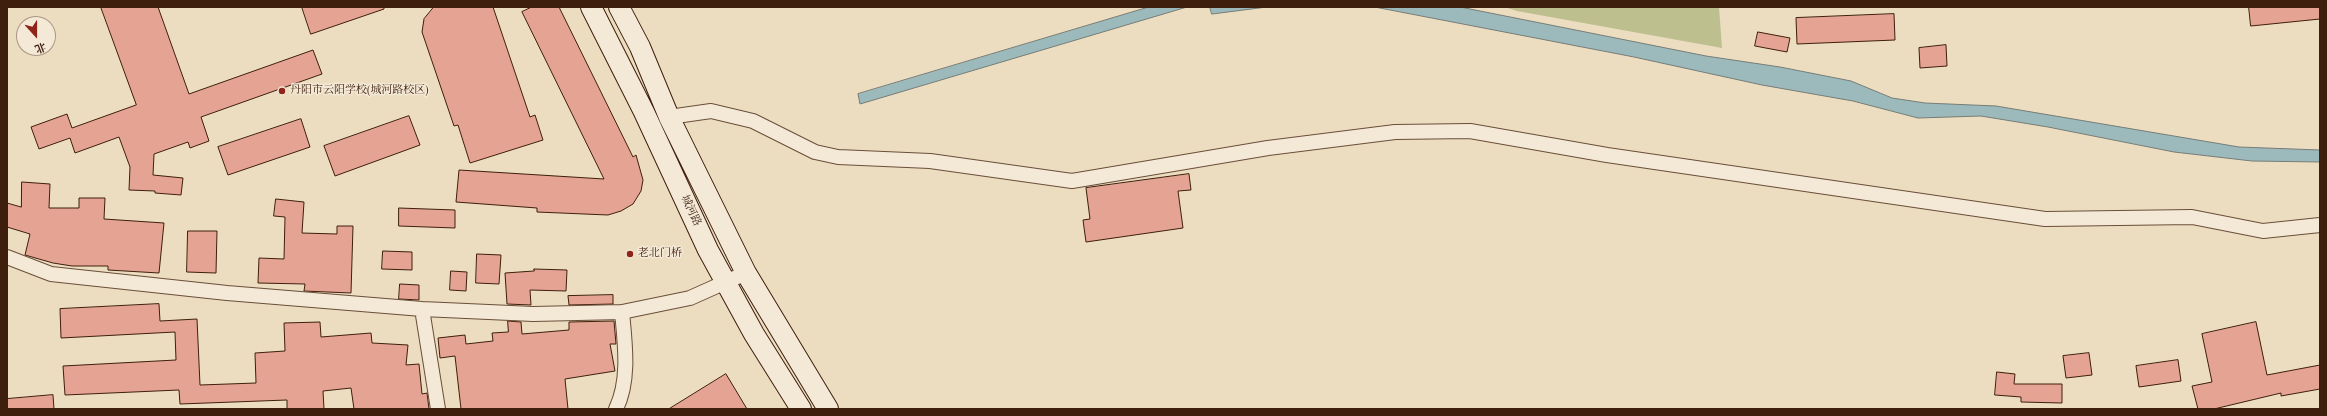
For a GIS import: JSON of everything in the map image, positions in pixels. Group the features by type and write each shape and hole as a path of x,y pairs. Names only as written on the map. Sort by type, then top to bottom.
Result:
{"main road":[{"name":"城河路","path":"590,7 644,112 708,250 754,334 801,409"},
{"name":"城河路","path":"619,7 640,47 669,117 746,273 828,409"}],"street":[{"path":"669,117 711,111 753,121 815,152 838,156 930,161 1072,181 1268,148 1395,132 1470,131 1607,155 2045,219 2192,217 2263,230 2320,226"},
{"path":"7,257 51,274 227,293 422,309 533,314 622,312 690,298 746,273"},
{"path":"422,309 438,409"},
{"path":"616,409 621,398 626,354 622,312"}],"green space":[{"path":"1504,7 1719,7 1722,48 1517,11"}],"water":[{"path":"1149,7 1187,7 860,104 858,94"},
{"path":"1210,7 1267,7 1212,14"},
{"path":"1375,7 1460,7 1706,56 1780,67 1851,81 1892,98 1925,103 1996,106 2239,147 2320,150 2320,162 2252,161 2174,152 2048,127 1981,116 1918,118 1853,101 1762,85 1634,57"}],"building":[{"path":"101,7 158,7 189,94 313,50 322,74 201,117 209,141 190,148 188,142 154,154 153,175 183,178 181,195 155,193 155,191 129,190 130,167 119,137 75,153 70,138 39,149 31,127 67,114 72,128 136,105"},
{"path":"302,7 384,7 384,9 311,34"},
{"path":"434,7 493,7 530,117 535,115 543,140 470,163 458,125 454,126 422,32 424,19"},
{"path":"532,7 559,7 633,157 636,155 643,180 641,191 633,204 621,211 608,215 537,212 537,208 456,202 459,170 604,179 522,12"},
{"path":"2249,7 2320,7 2320,19 2251,26"},
{"path":"1894,14 1895,40 1797,44 1796,18"},
{"path":"1758,32 1790,38 1787,52 1755,46"},
{"path":"1946,45 1947,66 1920,68 1919,48"},
{"path":"409,116 420,145 335,176 324,146"},
{"path":"301,119 310,147 228,175 218,147"},
{"path":"1189,174 1191,190 1178,191 1183,228 1086,242 1083,220 1090,219 1086,188"},
{"path":"22,182 50,184 49,208 79,208 79,198 105,198 104,219 164,223 159,273 108,270 108,266 72,266 53,263 25,255 30,234 7,227 7,203 21,207"},
{"path":"276,199 304,202 302,233 337,234 337,226 353,226 351,293 304,291 305,284 258,283 259,258 284,259 285,217 274,216"},
{"path":"399,208 455,210 455,228 399,226"},
{"path":"188,231 217,231 216,273 187,272"},
{"path":"383,251 412,252 412,270 382,269"},
{"path":"477,254 501,255 499,284 476,283"},
{"path":"534,269 567,270 566,291 530,290 531,305 507,304 505,273 534,271"},
{"path":"451,271 467,272 466,291 450,290"},
{"path":"400,284 419,285 419,300 399,299"},
{"path":"613,295 613,304 569,305 568,296"},
{"path":"159,304 160,321 197,319 200,385 256,383 255,353 285,351 284,323 320,322 321,337 371,333 372,343 408,345 406,365 419,364 422,394 427,393 429,409 354,409 351,388 323,391 324,409 287,409 287,400 180,404 179,390 65,395 63,366 176,360 175,332 61,338 60,309"},
{"path":"508,321 521,322 522,334 569,330 569,322 614,321 616,344 610,344 615,371 565,379 568,409 461,409 455,356 440,358 438,338 465,335 466,344 493,341 492,333 508,332"},
{"path":"2256,322 2267,375 2320,365 2320,389 2281,396 2281,393 2214,409 2198,409 2192,386 2212,382 2202,334"},
{"path":"2089,353 2092,375 2066,378 2063,356"},
{"path":"2178,360 2181,381 2139,387 2136,366"},
{"path":"1997,372 2015,374 2014,384 2062,384 2062,403 2021,402 2021,397 1995,395"},
{"path":"726,374 747,409 669,409"},
{"path":"53,395 54,409 7,409 7,399"}],"place":[{"name":"丹阳市云阳学校(城河路校区)","path":"282,91"},
{"name":"老北门桥","path":"630,254"}]}
